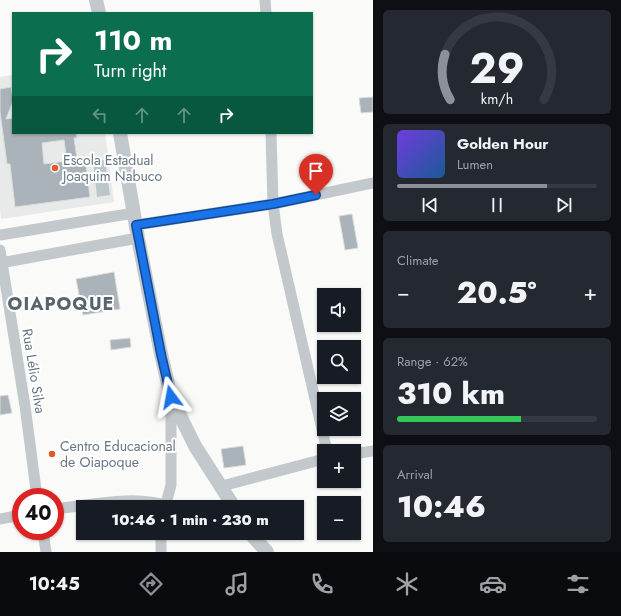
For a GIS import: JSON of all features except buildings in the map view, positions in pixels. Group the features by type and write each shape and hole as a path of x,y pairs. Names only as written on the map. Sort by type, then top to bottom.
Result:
{"street":[{"path":"96,0 99,12"},
{"path":"265,0 266,12"},
{"path":"120,134 136,226 171,397 195,446 230,500"},
{"path":"271,134 273,204 277,234 325,444"},
{"path":"0,236 136,226 273,204 373,183"},
{"path":"1,263 136,226"},
{"name":"Rua Lélio Silva","path":"0,250 25,406 36,488"},
{"path":"169,500 171,485 171,397"},
{"path":"361,453 373,451"},
{"path":"222,486 317,461"},
{"path":"64,508 76,507"},
{"path":"0,519 12,517"},
{"path":"44,540 46,552"},
{"path":"161,540 161,552"},
{"path":"256,540 267,552"}],"shaded area":[{"name":"Escola Estadual Joaquim Nabuco","path":"12,75 12,134 105,134 114,202 1,219 0,77"},
{"path":"105,160 110,195 97,197 93,161"}],"place":[{"name":"Escola Estadual Joaquim Nabuco","path":"55,168"},
{"name":"Centro Educacional de Oiapoque","path":"52,454"}],"district":[{"name":"OIAPOQUE","path":"61,304"}],"route":[{"path":"171,397 161,354 136,225 273,204 316,195"}]}
